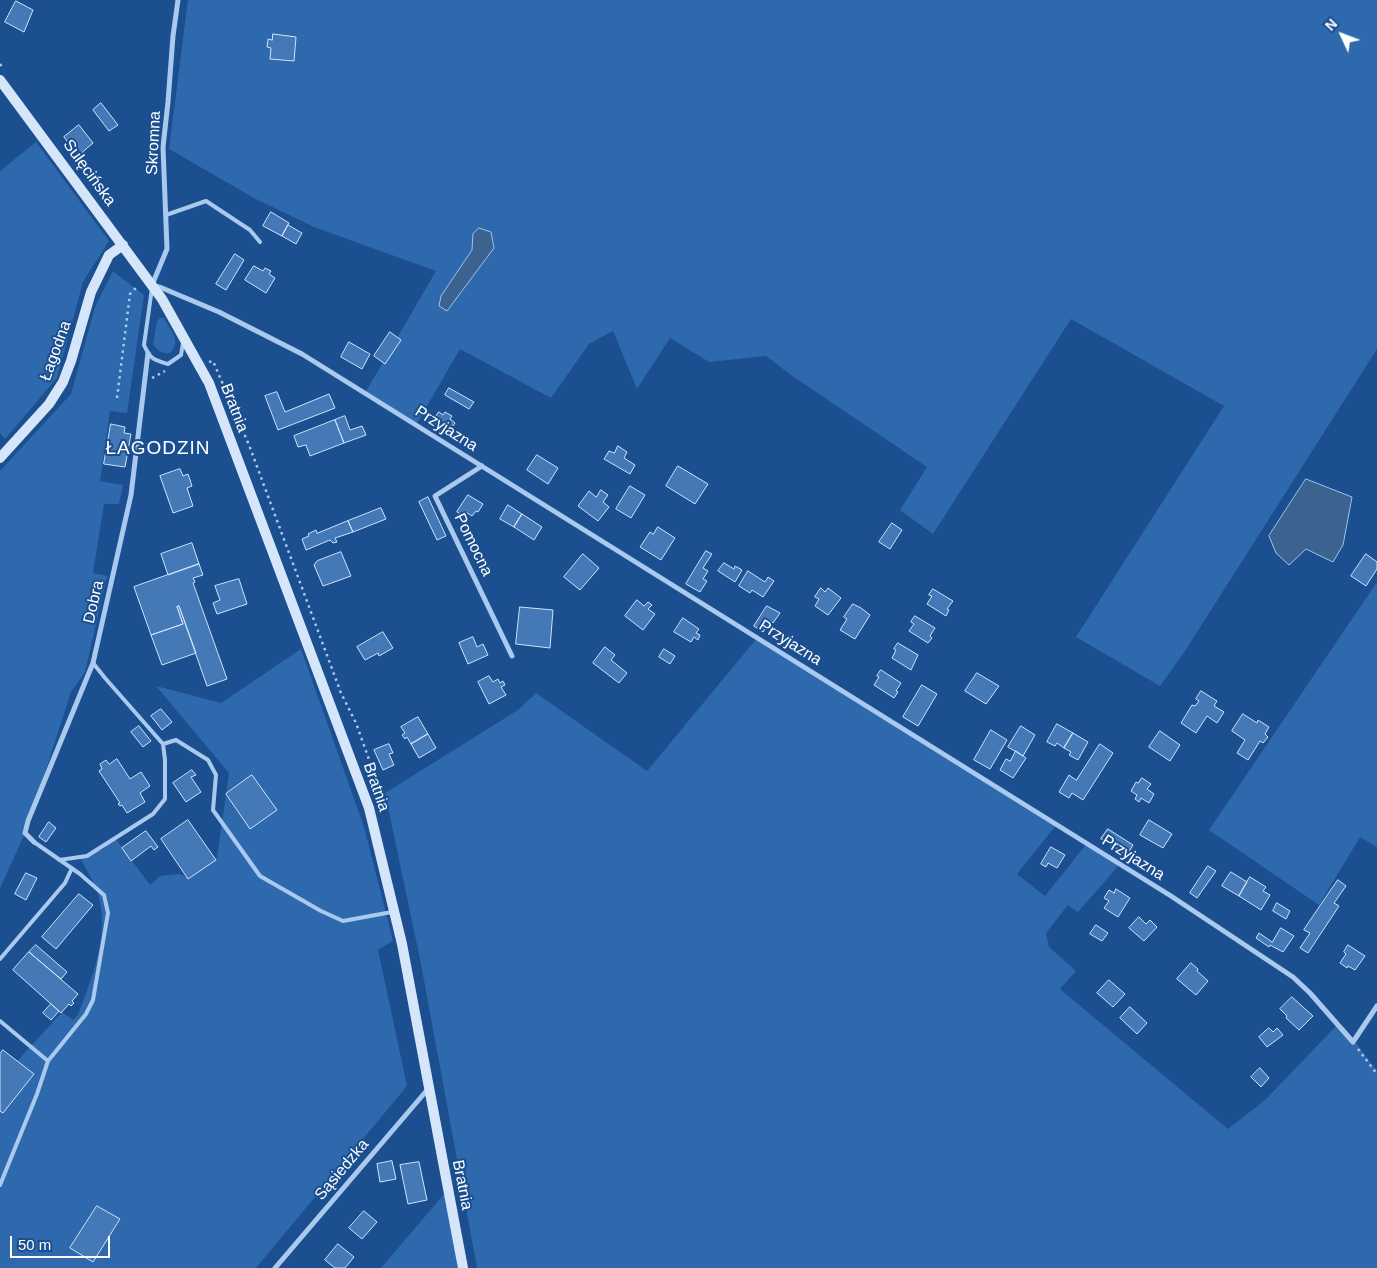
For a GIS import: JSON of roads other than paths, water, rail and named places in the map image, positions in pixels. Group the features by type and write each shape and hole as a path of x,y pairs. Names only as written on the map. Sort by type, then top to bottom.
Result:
{"street":[{"name":"Skromna","path":"149,282 167,249 163,147 178,0"},
{"name":"Sulęcińska","path":"0,80 162,299 184,340"},
{"name":"Łagodna","path":"0,458 49,404 63,382 71,362 95,282 109,255 123,245"},
{"name":"Przyjazna","path":"149,282 219,312 302,354 1171,896 1294,977 1353,1042 1377,1006"},
{"name":"Bratnia","path":"184,340 208,384 368,808 402,944 462,1268"},
{"name":"Dobra","path":"34,842 26,833 28,821 93,663 131,495 148,353"},
{"name":"Pomocna","path":"482,466 435,496 512,656"},
{"name":"Sąsiedzka","path":"275,1268 428,1088"}],"lane":[{"path":"166,215 206,201 250,230 260,242"},
{"path":"149,282 144,345 148,353 154,360 168,364 181,355 184,340"},
{"path":"59,860 87,856 153,814 165,799 163,744 93,663"},
{"path":"163,744 176,740 208,760 216,776 214,810 260,876 321,911 343,921 394,912"},
{"path":"0,1186 37,1094 48,1061 86,1014 93,1000 108,913 104,894 72,868 34,842"},
{"path":"0,959 65,883 72,868"},
{"path":"0,1022 48,1061"}],"district":[{"name":"ŁAGODZIN","path":"158,449"}]}
